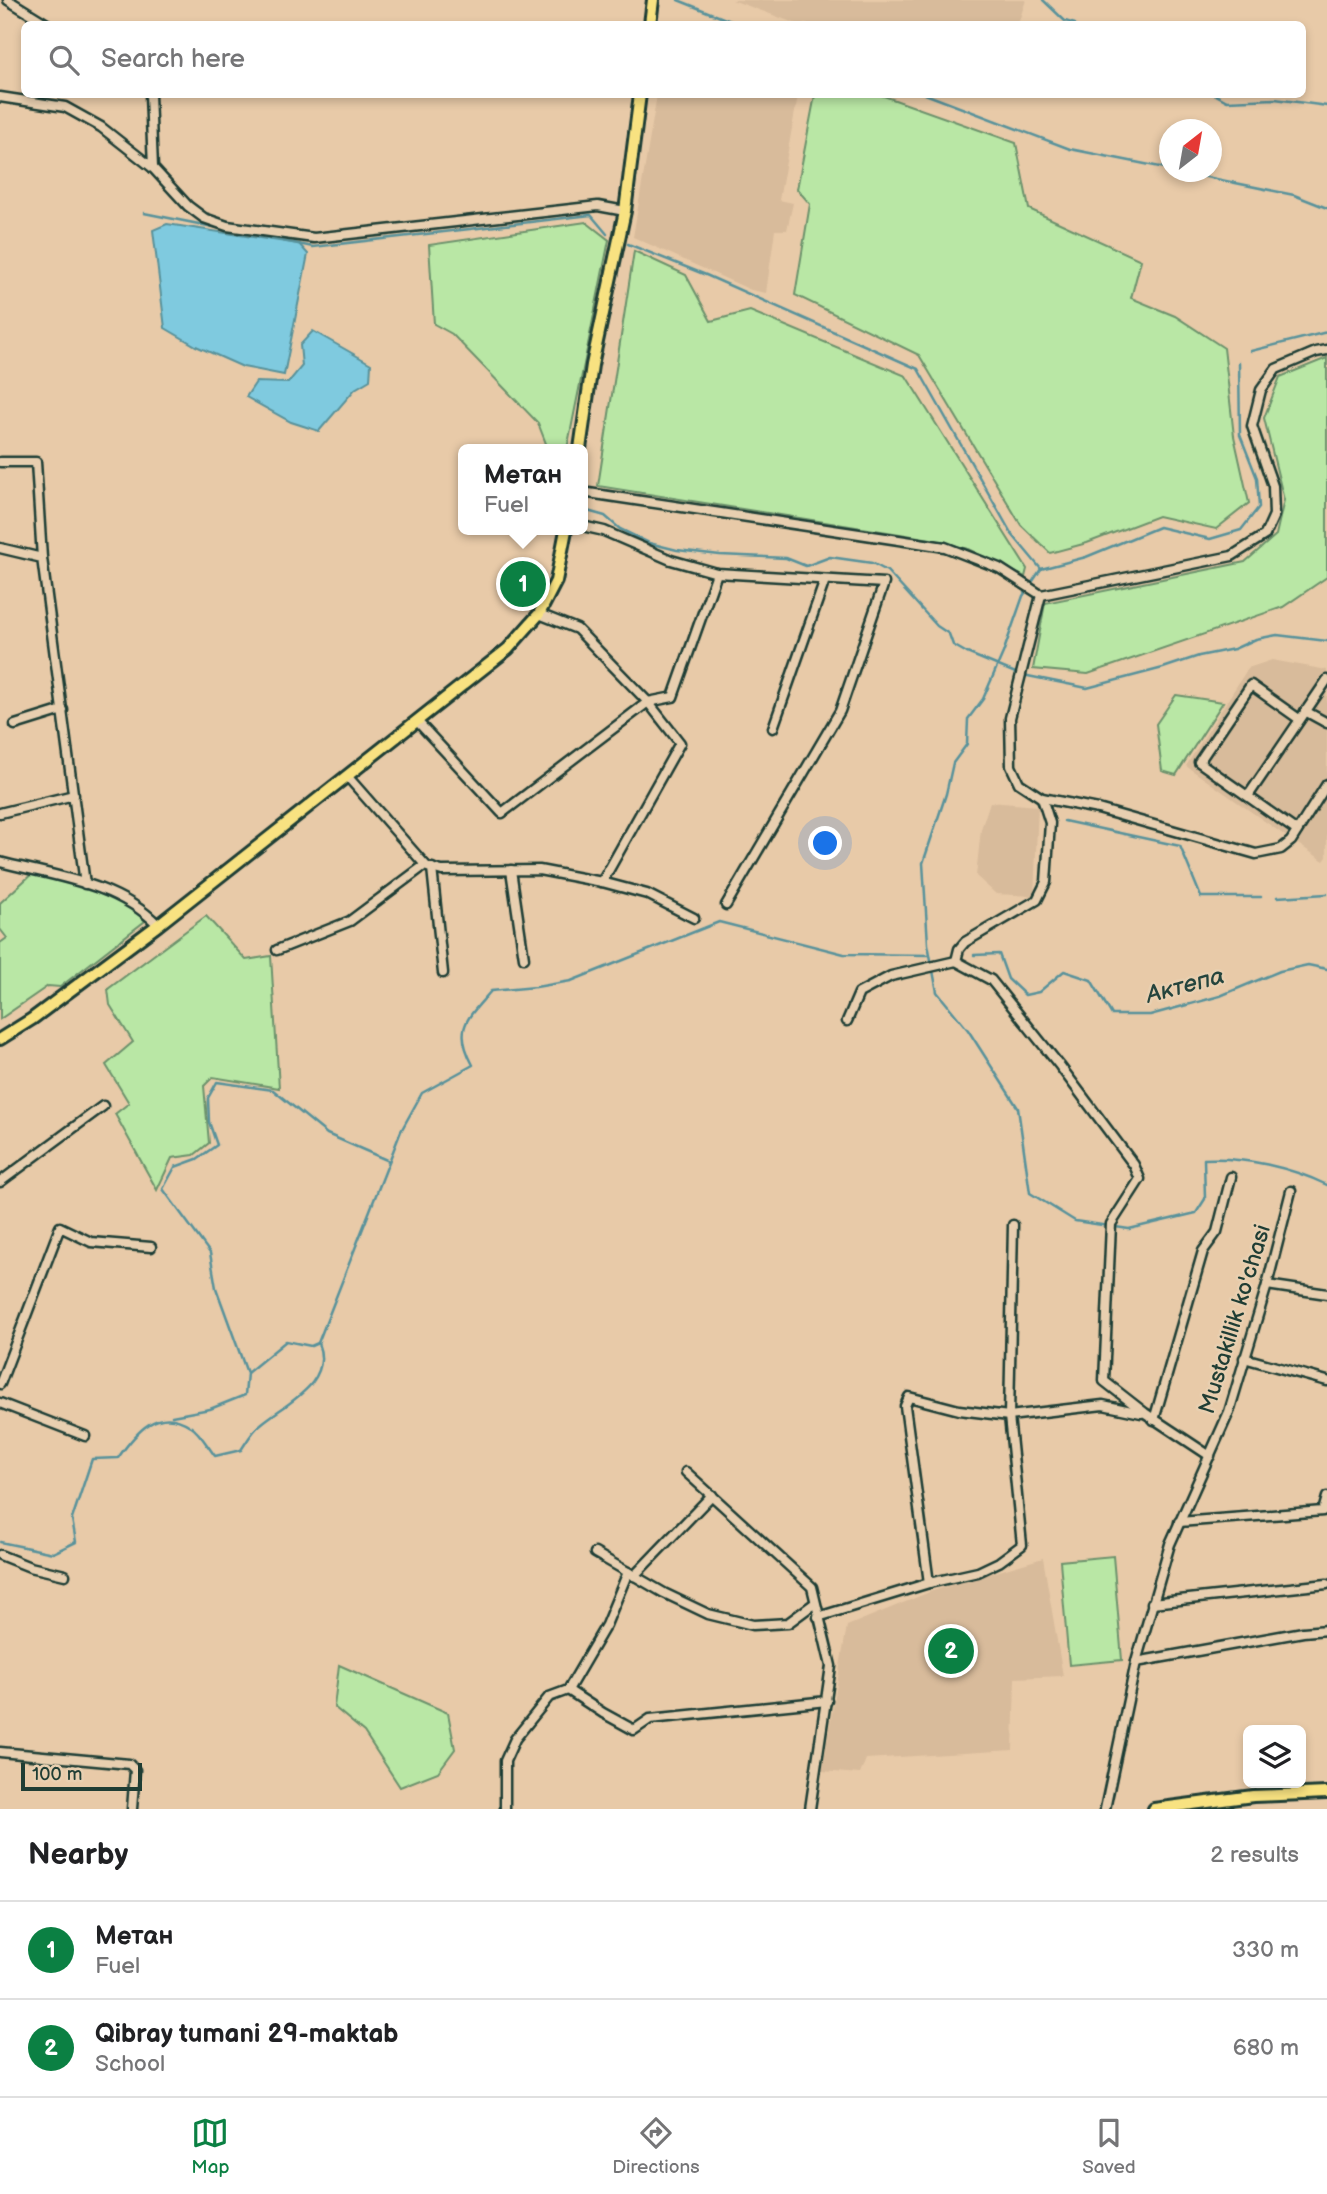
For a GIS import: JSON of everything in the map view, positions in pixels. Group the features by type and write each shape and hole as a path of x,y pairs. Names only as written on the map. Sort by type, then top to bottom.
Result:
{"main road":[{"path":"650,21 653,3"},
{"path":"581,444 592,365 625,211 639,98"},
{"path":"0,1039 32,1019 158,925 508,649 538,614 556,581 565,535"},
{"path":"1154,1809 1253,1796 1327,1793"}],"street":[{"path":"8,0 42,21"},
{"path":"0,97 65,107 101,127 153,168 188,206 204,218 227,226 314,238 598,206 625,211"},
{"path":"150,98 153,168"},
{"path":"588,493 945,547 999,569 1041,595 1233,556 1265,535 1274,515 1273,486 1252,426 1261,390 1276,369 1327,350"},
{"path":"0,462 36,462 42,558 85,884"},
{"path":"588,527 604,531 671,559 717,572 884,583 840,711 726,905"},
{"path":"0,548 42,558"},
{"path":"417,721 502,813 648,702 673,697 717,572"},
{"path":"772,728 825,580"},
{"path":"1041,595 1010,718 1011,766 1019,783 1042,798 1098,809 1256,854 1281,849 1291,841 1327,784"},
{"path":"538,614 578,629 648,702 680,743 602,882"},
{"path":"1248,796 1327,680"},
{"path":"1297,831 1199,762 1251,685 1299,719"},
{"path":"15,725 63,710"},
{"path":"1305,711 1327,723"},
{"path":"347,776 428,867 442,871 539,870 602,882 647,894 694,918"},
{"path":"0,813 74,795"},
{"path":"847,1021 859,993 891,976 957,961 959,949 965,943 1037,900 1046,882 1050,823 1042,798"},
{"path":"0,862 109,891 145,912 158,925"},
{"path":"277,950 350,921 428,867"},
{"path":"428,867 443,973"},
{"path":"511,870 524,958"},
{"name":"Mustakillik ko'chasi","path":"957,961 991,980 1135,1165 1140,1179 1111,1224 1104,1381 1154,1420 1210,1457"},
{"path":"0,1182 103,1106"},
{"path":"1154,1420 1203,1251 1217,1231 1231,1177"},
{"name":"Mustakillik ko'chasi","path":"1105,1809 1136,1662 1153,1603 1179,1522 1229,1412 1292,1191"},
{"path":"818,1617 929,1583 978,1572 999,1562 1022,1545 1009,1416 1013,1224"},
{"path":"0,1384 60,1227 91,1242 151,1247"},
{"path":"1267,1285 1327,1294"},
{"path":"1244,1358 1327,1381"},
{"path":"929,1583 905,1406 909,1397 959,1410 1009,1416 1103,1405 1145,1413"},
{"path":"0,1403 85,1436"},
{"path":"686,1472 812,1587 831,1666 810,1809"},
{"path":"505,1809 505,1762 515,1740 549,1697 568,1690 606,1625 631,1574 712,1495"},
{"path":"1179,1522 1323,1511 1327,1497"},
{"path":"595,1553 664,1593 708,1614 754,1625 788,1623 815,1603"},
{"path":"0,1555 30,1567 65,1575"},
{"path":"1153,1603 1327,1584"},
{"path":"1136,1662 1327,1630"},
{"path":"568,1690 634,1730 650,1719 827,1701"},
{"path":"0,1752 129,1764 135,1770 132,1809"}],"shaded area":[{"path":"732,0 1026,0 1019,21 789,21"},
{"path":"656,98 797,98 779,200 793,203 787,230 775,230 766,293 751,290 633,237"},
{"path":"1272,660 1327,670 1327,857 1324,861 1186,766 1248,668"},
{"path":"990,802 1038,806 1034,896 996,894 976,876 981,829"},
{"path":"1043,1558 1063,1676 1015,1678 1013,1750 866,1759 860,1774 822,1771 847,1626 932,1591"}],"green space":[{"path":"814,98 889,98 1016,143 1029,209 1141,260 1131,298 1175,316 1224,348 1234,436 1249,503 1216,529 1158,516 1087,543 1050,553 1021,525 919,355 795,295 810,204 797,189"},
{"path":"586,222 609,240 568,444 546,444 538,423 452,334 434,324 429,245"},
{"path":"634,251 686,275 711,321 750,311 906,376 1027,569 1025,577 968,549 931,539 598,486"},
{"path":"1327,358 1327,577 1283,607 1088,674 1033,669 1045,603 1245,562 1276,535 1284,500 1264,418 1280,377"},
{"path":"1176,695 1223,702 1176,775 1162,771 1156,724"},
{"path":"34,872 109,897 145,921 60,987 48,986 0,1019 0,943 7,938 0,929 0,903"},
{"path":"206,916 246,960 271,956 279,1088 213,1077 204,1086 209,1143 194,1155 172,1158 157,1190 115,1114 129,1103 106,1065 133,1042 110,1005 108,989"},
{"path":"1113,1556 1122,1660 1069,1665 1060,1561"},
{"path":"339,1665 448,1713 455,1749 438,1772 400,1787 364,1732 334,1707"}],"water":[{"path":"167,224 299,244 308,254 284,375 243,367 196,346 165,328 153,230"},
{"path":"313,331 371,364 370,380 355,389 319,431 291,422 246,397 256,382 288,383 302,366 300,345"}],"waterway":[{"path":"678,0 730,21"},
{"path":"1043,0 1065,21"},
{"path":"936,98 1070,149 1159,167"},
{"path":"1221,98 1227,101 1275,99 1327,106"},
{"path":"1222,180 1294,195 1327,208"},
{"path":"144,213 313,247 591,215 607,234"},
{"path":"628,244 706,275 918,369 1011,533 1041,569 1086,557 1159,527 1210,539 1241,530 1259,507 1257,478 1240,435 1239,362"},
{"path":"1251,351 1327,332"},
{"path":"588,511 605,516 620,529 649,543 677,550 786,558 806,566 830,557 872,563 887,571 937,626 949,634 953,645 1018,674 1087,688 1199,656 1234,649 1256,639 1277,635 1327,641"},
{"path":"1041,569 1023,596 983,699 968,719 967,744 953,763 946,794 923,863 928,944 937,992 968,1030 1018,1108 1030,1193 1075,1221 1129,1229 1196,1213 1205,1199 1204,1159 1267,1164 1327,1185"},
{"path":"1064,821 1180,846 1201,897 1261,897"},
{"path":"1277,897 1327,894"},
{"path":"0,1542 53,1553 76,1542 72,1519 92,1459 118,1458 132,1439 149,1424 168,1418 178,1420 197,1432 215,1456 241,1450 258,1426 294,1400 314,1381 321,1357 318,1343 401,1131 422,1093 473,1065 464,1042 465,1025 491,991 571,981 719,922 844,954 930,955"},
{"name":"Актепа","path":"974,955 999,954 1008,979 1025,995 1039,992 1064,971 1091,980 1112,1015 1150,1015 1220,996 1280,971 1308,965 1327,969"},
{"path":"172,1416 210,1409 245,1395 247,1373 216,1288 210,1253 163,1189 175,1167 197,1159 217,1145 209,1122 208,1098 217,1082 273,1090 327,1134 389,1161"},
{"path":"247,1373 286,1341 311,1346 318,1343"}],"place":[{"name":"Метан","path":"523,584"},
{"name":"Qibray tumani 29-maktab","path":"951,1651"}]}
